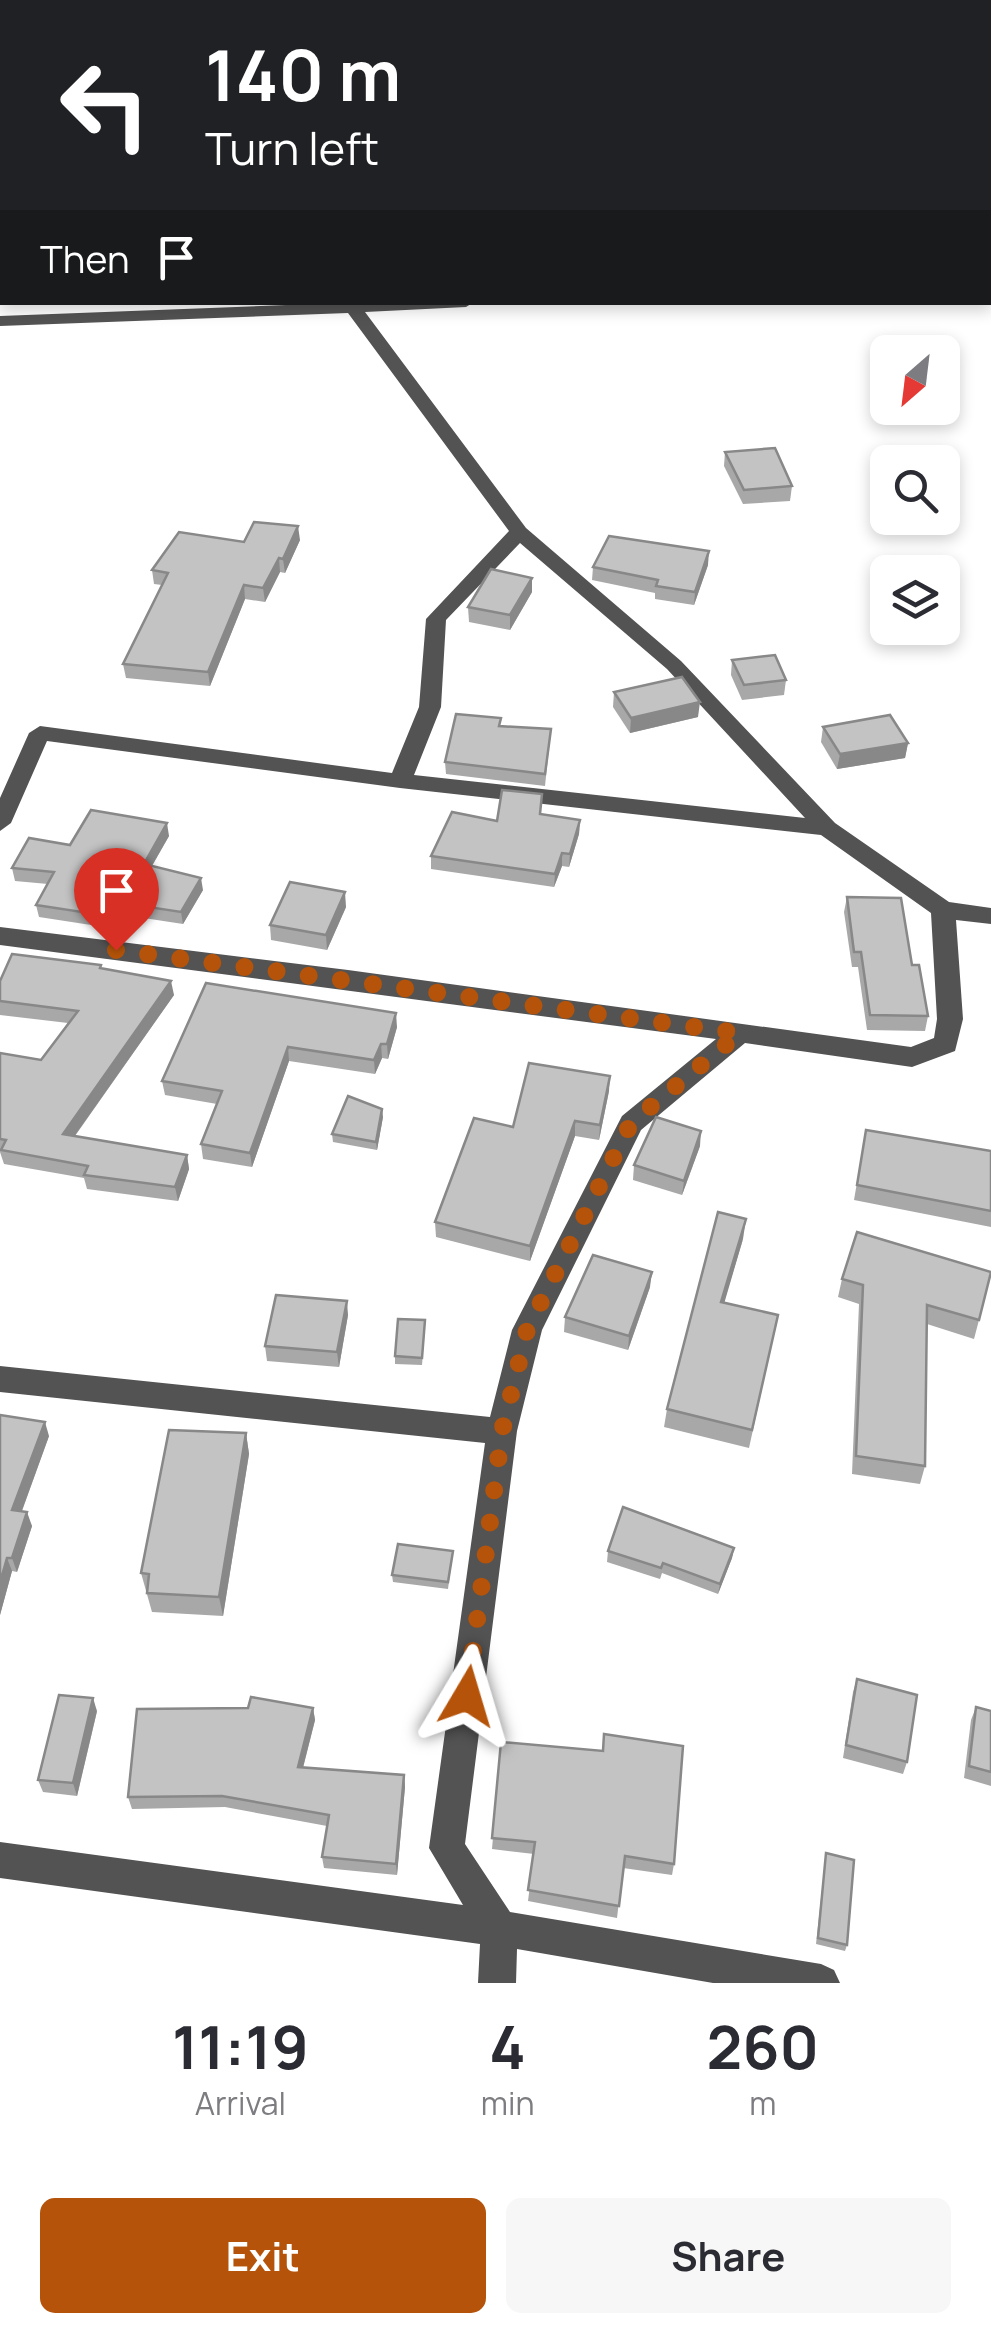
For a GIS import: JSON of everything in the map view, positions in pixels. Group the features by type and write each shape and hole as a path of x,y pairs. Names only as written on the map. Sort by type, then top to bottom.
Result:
{"street":[{"path":"0,321 410,305"},
{"path":"353,308 520,532 674,665 827,828 943,910 991,916"},
{"path":"400,781 430,707 436,619 520,532"},
{"path":"0,823 40,733 400,781 827,828"},
{"path":"0,936 348,979 912,1057 946,1044 950,1018 943,910"},
{"path":"497,1983 499,1928 447,1848 502,1431 527,1330 631,1123 740,1033"},
{"path":"0,1379 502,1431"},
{"path":"0,1860 499,1928 821,1983"}],"building":[{"path":"775,448 792,486 744,490 725,452"},
{"path":"254,522 298,526 283,559 279,558 263,588 244,585 208,672 123,664 168,573 152,570 179,532 244,542"},
{"path":"609,536 709,551 695,592 656,586 658,580 593,567"},
{"path":"491,569 532,578 510,615 468,607"},
{"path":"775,655 786,680 744,685 732,660"},
{"path":"682,677 700,702 631,718 614,692"},
{"path":"456,714 501,718 499,726 551,729 545,774 445,762"},
{"path":"890,715 908,743 840,754 823,727"},
{"path":"502,790 542,794 540,814 580,820 570,854 562,853 555,874 431,856 452,812 497,821"},
{"path":"91,810 167,823 144,864 201,878 181,912 96,899 88,913 36,905 54,872 12,868 29,838 70,845"},
{"path":"290,882 345,892 326,935 270,925"},
{"path":"847,897 901,898 912,965 919,965 928,1016 870,1015 861,952 854,952"},
{"path":"12,954 101,965 100,968 171,981 63,1134 187,1155 175,1187 84,1175 88,1166 1,1150 6,1140 0,1139 0,1053 41,1060 78,1011 0,1001 0,981"},
{"path":"206,983 396,1013 387,1044 381,1044 374,1060 288,1047 250,1153 201,1144 222,1091 162,1081"},
{"path":"529,1063 610,1076 600,1125 575,1121 530,1246 435,1222 474,1118 513,1127"},
{"path":"348,1096 382,1109 376,1142 332,1134"},
{"path":"656,1117 701,1131 684,1181 634,1165"},
{"path":"866,1130 991,1151 991,1211 857,1185"},
{"path":"718,1212 746,1219 721,1302 778,1315 752,1430 667,1409"},
{"path":"857,1232 991,1272 979,1320 927,1305 925,1466 856,1456 863,1285 842,1279"},
{"path":"593,1255 652,1272 629,1336 565,1317"},
{"path":"276,1295 347,1301 337,1352 265,1346"},
{"path":"398,1319 425,1320 422,1358 395,1356"},
{"path":"0,1415 45,1422 12,1510 27,1512 0,1583"},
{"path":"169,1430 246,1433 219,1597 147,1593 149,1574 141,1573"},
{"path":"623,1507 734,1548 720,1584 663,1563 661,1568 608,1551"},
{"path":"398,1544 453,1551 448,1582 392,1575"},
{"path":"857,1679 917,1695 907,1762 846,1745"},
{"path":"59,1695 93,1698 73,1783 38,1780"},
{"path":"251,1697 313,1708 298,1767 404,1775 396,1864 322,1857 329,1815 222,1796 128,1797 137,1709 248,1708"},
{"path":"976,1707 991,1711 991,1772 969,1766"},
{"path":"604,1734 683,1746 674,1864 625,1856 619,1906 528,1890 535,1842 492,1838 501,1742 603,1751"},
{"path":"826,1853 854,1860 847,1945 818,1938"}],"route":[{"path":"116,950 740,1033 631,1123 527,1330 502,1431 467,1696"}]}
